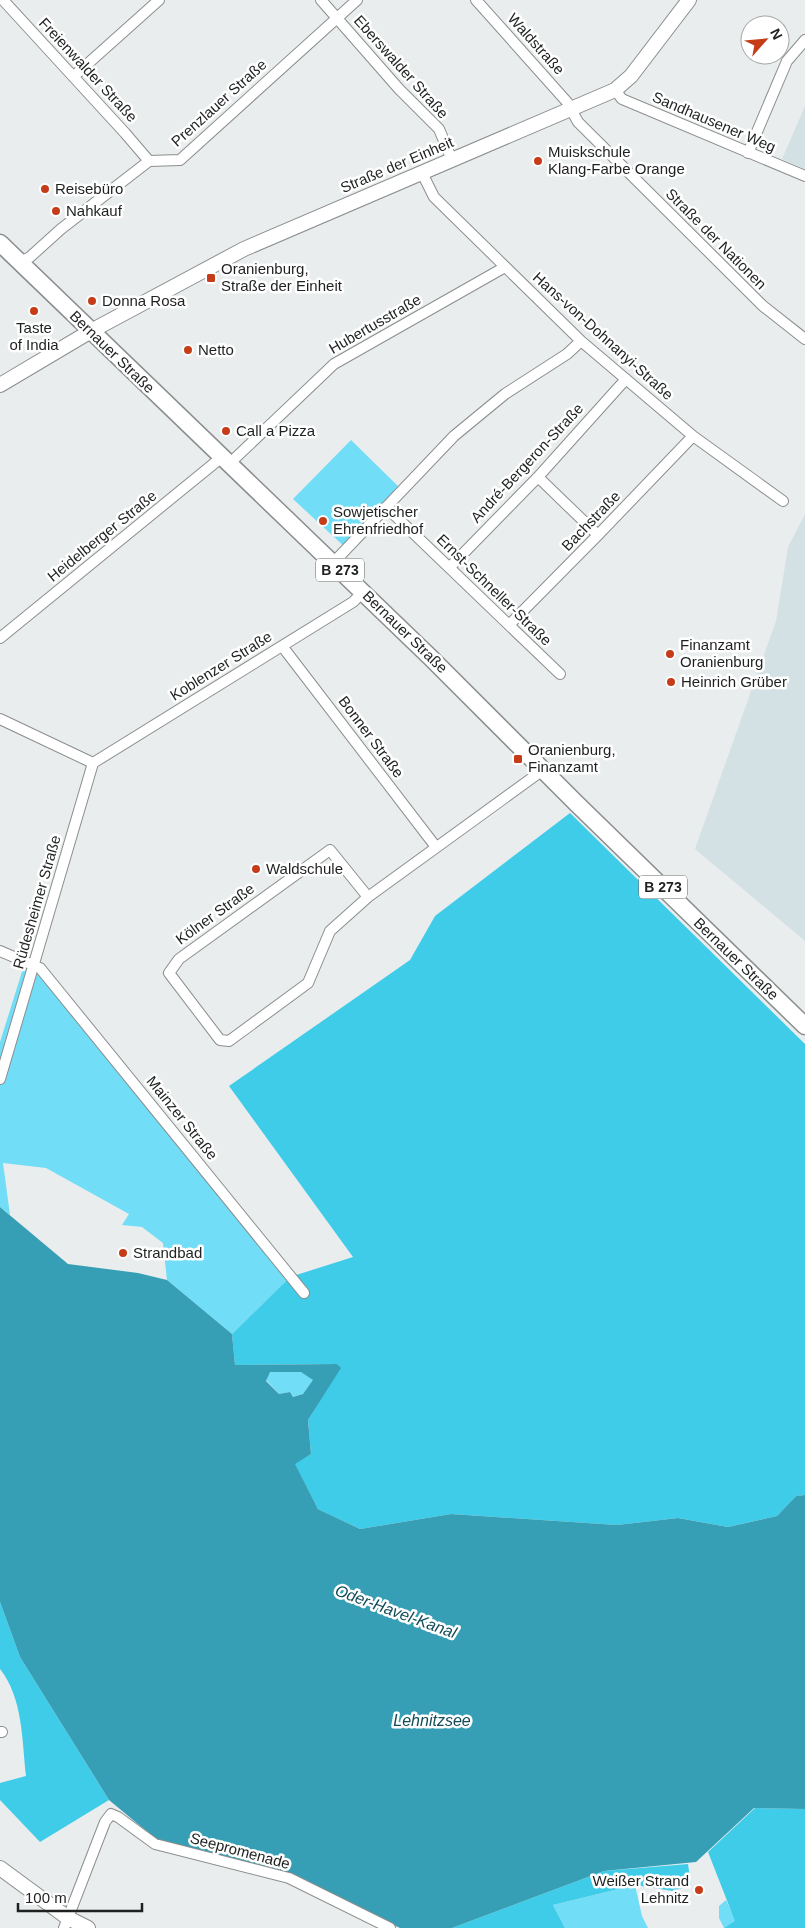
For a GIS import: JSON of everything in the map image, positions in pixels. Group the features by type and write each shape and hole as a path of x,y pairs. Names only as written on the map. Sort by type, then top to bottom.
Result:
{"main road":[{"name":"Bernauer Straße","path":"0,243 363,592 805,1026"}],"street":[{"name":"Freienwalder Straße","path":"3,0 74,76 149,161"},
{"path":"74,76 159,0"},
{"name":"Eberswalder Straße","path":"321,0 399,89 439,129 452,160"},
{"name":"Prenzlauer Straße","path":"149,161 180,160 357,0"},
{"name":"Waldstraße","path":"476,0 572,110"},
{"name":"Straße der Einheit","path":"0,385 91,331 244,249 616,90 632,76 689,0"},
{"path":"748,152 787,61 805,40"},
{"name":"Sandhausener Weg","path":"616,90 622,99 805,176"},
{"name":"Straße der Nationen","path":"572,110 585,129 763,306 805,339"},
{"path":"20,262 30,257 60,229 149,161"},
{"name":"Hans-von-Dohnanyi-Straße","path":"422,173 434,197 582,341 693,436 783,501"},
{"name":"Hubertusstraße","path":"225,460 334,364 505,267"},
{"path":"333,563 454,436 505,394 567,354 582,341"},
{"name":"André-Bergeron-Straße","path":"450,566 538,477 626,379"},
{"name":"Bachstraße","path":"509,625 693,436"},
{"name":"Heidelberger Straße","path":"0,638 225,460"},
{"path":"538,477 598,535"},
{"name":"Ernst-Schneller-Straße","path":"386,507 450,566 560,674"},
{"name":"Koblenzer Straße","path":"93,762 353,602 363,592"},
{"name":"Bonner Straße","path":"282,646 436,847"},
{"path":"0,719 93,762"},
{"name":"Rüdesheimer Straße","path":"0,1079 93,762"},
{"name":"Kölner Straße","path":"368,898 330,850 179,959 169,973 220,1040 229,1041 308,983 330,930 368,898 543,770"},
{"path":"0,951 34,964"},
{"name":"Mainzer Straße","path":"34,964 40,968 304,1292"},
{"name":"Seepromenade","path":"66,1923 105,1822 111,1814 155,1844 288,1878 390,1928"},
{"path":"0,1868 66,1923 88,1928"}],"shaded area":[{"path":"805,106 805,169 782,159"},
{"path":"351,440 402,490 347,549 293,499"},
{"path":"805,514 805,941 695,849 776,621 788,547"},
{"path":"570,813 805,1044 805,1495 796,1496 777,1516 728,1527 678,1518 617,1525 451,1514 360,1529 318,1509 294,1463 311,1454 308,1420 340,1368 337,1364 235,1365 232,1334 290,1277 353,1257 229,1086 410,960 435,916"},
{"path":"26,959 290,1277 232,1334 167,1280 163,1243 142,1227 122,1225 129,1214 46,1168 3,1163 10,1215 0,1207 0,1042"},
{"path":"269,1372 302,1372 314,1380 303,1394 293,1397 290,1392 279,1394 266,1380"},
{"path":"0,1602 20,1657 109,1800 40,1842 0,1800 0,1783 26,1776 17,1706 8,1680 0,1669"},
{"path":"755,1808 805,1809 805,1928 724,1928 735,1921 708,1852"},
{"path":"688,1864 691,1885 673,1891 635,1885 553,1905 565,1928 452,1928 604,1871"},
{"path":"635,1885 642,1916 648,1928 565,1928 553,1905"},
{"path":"726,1900 736,1921 724,1928 719,1918 719,1906"}],"water":[{"name":"Lehnitzsee","path":"0,1207 68,1264 138,1273 167,1280 232,1334 235,1365 337,1364 341,1368 308,1420 311,1454 295,1464 318,1509 360,1529 451,1514 617,1525 678,1518 728,1527 777,1516 796,1496 805,1495 805,1809 754,1808 696,1862 604,1871 452,1928 400,1928 293,1875 156,1839 109,1800 20,1657 0,1602","holes":["270,1372 301,1372 313,1380 303,1394 293,1397 290,1392 279,1394 266,1381"]}],"place":[{"name":"Muiskschule Klang-Farbe Orange","path":"538,161"},
{"name":"Reisebüro","path":"45,189"},
{"name":"Nahkauf","path":"56,211"},
{"name":"Oranienburg, Straße der Einheit","path":"211,278"},
{"name":"Donna Rosa","path":"92,301"},
{"name":"Taste of India","path":"34,311"},
{"name":"Netto","path":"188,350"},
{"name":"Call a Pizza","path":"226,431"},
{"name":"Sowjetischer Ehrenfriedhof","path":"323,521"},
{"name":"Finanzamt Oranienburg","path":"670,654"},
{"name":"Heinrich Grüber","path":"671,682"},
{"name":"Oranienburg, Finanzamt","path":"518,759"},
{"name":"Waldschule","path":"256,869"},
{"name":"Strandbad","path":"123,1253"},
{"name":"Weißer Strand Lehnitz","path":"699,1890"}],"water label":[{"name":"Oder-Havel-Kanal","path":"396,1611"}]}
